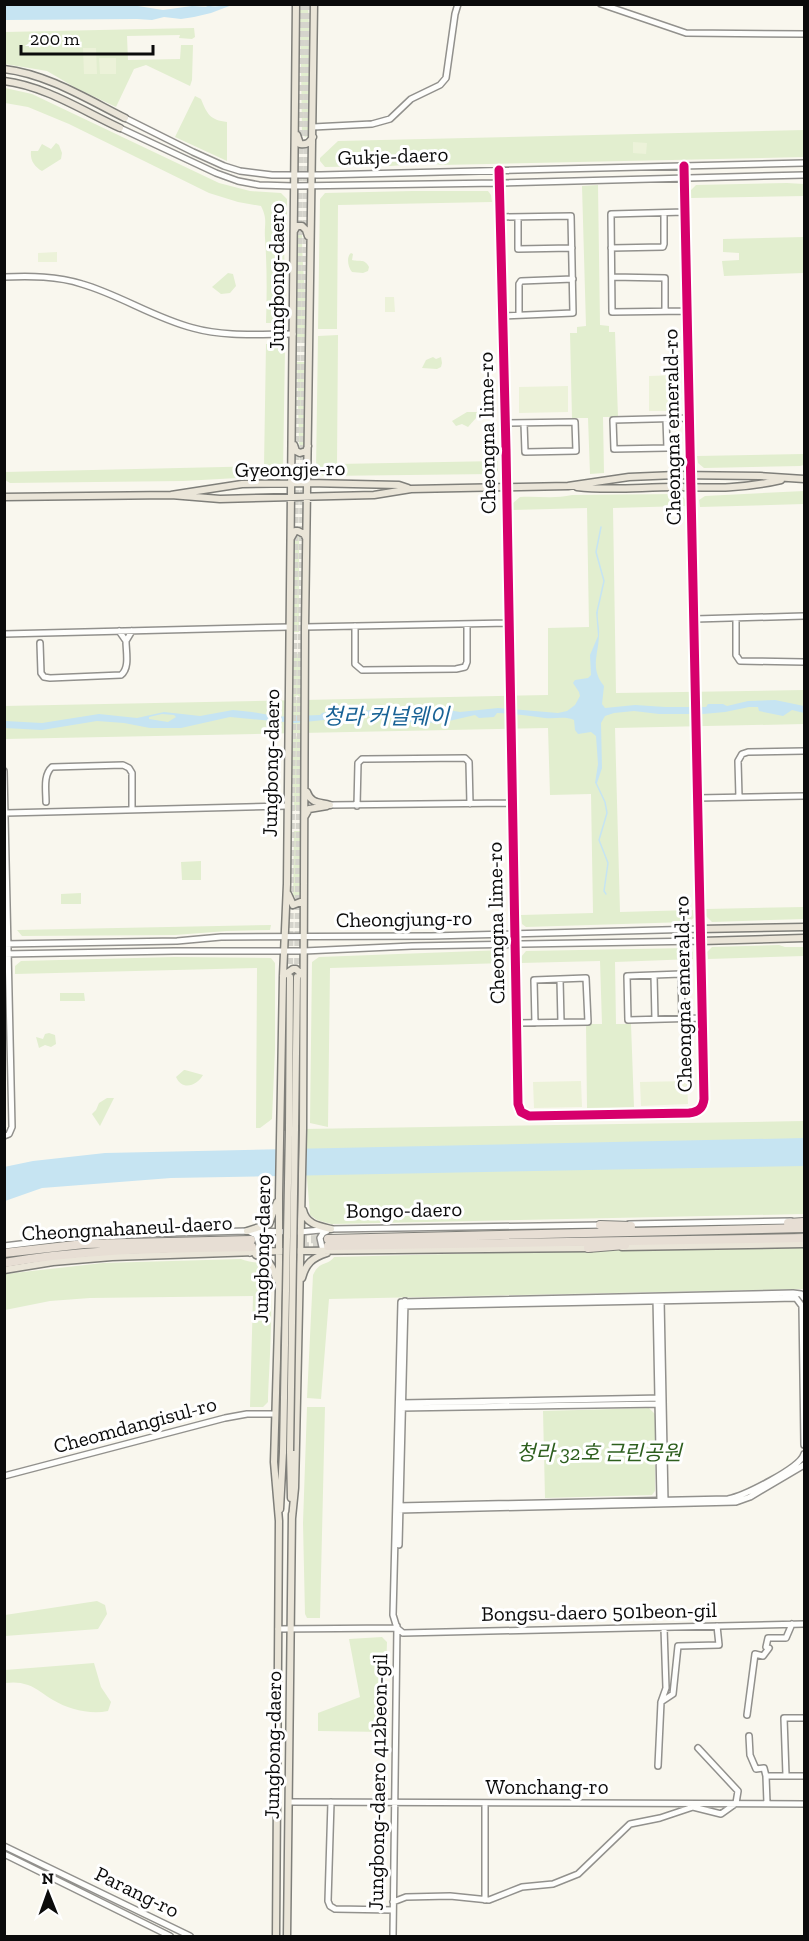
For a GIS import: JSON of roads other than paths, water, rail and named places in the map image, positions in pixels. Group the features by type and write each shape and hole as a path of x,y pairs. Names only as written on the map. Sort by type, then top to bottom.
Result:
{"highway":[{"path":"720,1229 804,1221"},
{"path":"600,1225 699,1230"},
{"name":"Bongo-daero","path":"329,1246 720,1229 804,1228"},
{"path":"720,1238 804,1244"},
{"name":"Bongo-daero","path":"329,1246 804,1238"},
{"path":"588,1248 698,1239"},
{"name":"Cheongnahaneul-daero","path":"4,1252 84,1244 251,1247"},
{"name":"Cheongnahaneul-daero","path":"4,1263 86,1251 251,1247"}],"main road":[{"name":"Jungbong-daero","path":"292,1518 295,1488 303,1129 293,976 284,951 289,734 296,4"},
{"name":"Jungbong-daero","path":"276,1936 279,1521 274,1462 279,1291 280,1129 293,976 304,951 305,627 314,4"},
{"name":"Gukje-daero","path":"4,69 44,79 125,118"},
{"name":"Gukje-daero","path":"4,81 17,82 40,90 120,128"},
{"path":"295,119 300,144 307,144 313,137"},
{"path":"294,231 297,226 303,227 307,231 310,246"},
{"path":"292,438 294,448 300,453 306,451 309,445"},
{"name":"Gyeongje-ro","path":"568,486 629,477 760,476 804,479"},
{"name":"Gyeongje-ro","path":"4,497 171,495 220,499 374,495 411,489 568,486 692,489 734,488 788,479"},
{"name":"Gyeongje-ro","path":"171,495 242,484 399,485 411,489"},
{"path":"290,539 295,531 298,531 307,539"},
{"path":"305,789 310,800 330,805"},
{"path":"305,816 309,809 330,805"},
{"path":"286,884 293,905 303,901"},
{"name":"Cheongjung-ro","path":"700,929 804,927"},
{"name":"Cheongjung-ro","path":"701,940 804,938"},
{"name":"Jungbong-daero","path":"287,1936 292,1518 287,1451 288,1288 293,976"},
{"path":"302,1194 302,1210 307,1220 314,1225 331,1229"},
{"path":"247,1231 268,1224 279,1196"},
{"name":"Bongo-daero","path":"4,1270 53,1262 251,1247 301,1252 329,1246 588,1248 804,1244"},
{"path":"300,1293 307,1264 329,1246"},
{"path":"251,1247 274,1267 279,1291"},
{"name":"Jungbong-daero","path":"279,1521 287,1451"}],"street":[{"path":"313,126 372,124 390,119 411,99 440,85 446,78 458,4"},
{"path":"601,4 686,33 804,34"},
{"name":"Gukje-daero","path":"125,118 224,166 257,174 312,175 804,163"},
{"name":"Gukje-daero","path":"120,128 229,178 259,185 499,183 804,175"},
{"name":"Cheongna emerald-ro","path":"521,1112 529,1116 695,1113 702,1107 704,1099 684,166"},
{"name":"Cheongna lime-ro","path":"499,170 516,1023 518,1104 521,1112"},
{"path":"685,212 611,214 612,312 687,311"},
{"path":"611,248 663,247 664,213"},
{"path":"500,217 571,216 573,279 573,313 503,316"},
{"path":"518,217 518,249 572,248"},
{"path":"4,277 39,277 79,283 176,323 200,330 231,334 293,334"},
{"path":"612,277 664,278 665,311"},
{"path":"519,315 519,284 521,281 573,279"},
{"path":"666,419 667,448 614,449 613,420 690,418"},
{"path":"505,423 575,422 576,451 525,452 524,423"},
{"path":"695,619 804,616"},
{"path":"736,618 736,656 740,661 804,662"},
{"path":"305,627 509,623"},
{"path":"354,626 355,664 362,670 456,669 465,667 467,662 467,624"},
{"path":"4,634 289,627"},
{"path":"33,633 40,643 41,673 44,677 50,678 123,674 127,669 126,642 119,631"},
{"path":"126,642 132,631"},
{"path":"40,643 47,633"},
{"path":"739,797 738,761 742,754 804,751"},
{"path":"357,806 358,763 362,759 465,758 469,762 470,804"},
{"path":"37,813 46,802 46,775 52,767 123,765 129,768 132,772 132,810"},
{"path":"4,771 8,1056 12,1127 9,1134 4,1136"},
{"path":"698,798 804,796"},
{"path":"46,802 55,812"},
{"path":"330,805 512,803"},
{"path":"6,813 287,806"},
{"name":"Cheongjung-ro","path":"7,944 285,936 514,934 700,929"},
{"name":"Cheongjung-ro","path":"7,954 304,951 412,946 701,940"},
{"path":"682,1019 681,974 627,976 628,1020 655,1020 682,1019 702,1018"},
{"path":"654,975 655,1020"},
{"path":"516,1023 535,1023 561,1022 588,1022 586,978 534,980 535,1023"},
{"path":"560,979 561,1022"},
{"name":"Bongo-daero","path":"4,1246 94,1235 804,1221"},
{"path":"329,1246 322,1247 320,1238 323,1233 331,1229"},
{"path":"247,1231 256,1235 259,1244 258,1248 251,1247"},
{"path":"658,1298 793,1293 801,1294 804,1298"},
{"path":"658,1298 791,1297 799,1301 802,1306 804,1445"},
{"path":"658,1298 663,1502"},
{"name":"Jungbong-daero 412beon-gil","path":"393,1936 398,1508 404,1305 658,1298"},
{"path":"401,1406 661,1401"},
{"name":"Cheomdangisul-ro","path":"4,1476 225,1418 247,1414 275,1414"},
{"path":"663,1502 738,1497 792,1468 803,1459 804,1454"},
{"path":"398,1508 736,1502 750,1497 804,1465"},
{"path":"747,1715 755,1654 763,1656 769,1648 766,1647 768,1638 786,1638 792,1624"},
{"name":"Bongsu-daero 501beon-gil","path":"278,1629 397,1628 403,1634 804,1624"},
{"path":"661,1702 673,1694 678,1646 719,1645 717,1626"},
{"path":"658,1766 661,1702 666,1688 664,1628"},
{"path":"786,1775 784,1718 804,1718"},
{"path":"749,1736 750,1755 756,1769 764,1768 766,1803"},
{"path":"393,1902 406,1897 450,1896 485,1900 522,1887 553,1884 578,1874 630,1824 660,1818 693,1807 722,1814 736,1803 738,1791 698,1748"},
{"path":"766,1776 804,1776"},
{"name":"Wonchang-ro","path":"289,1802 804,1804"},
{"path":"331,1802 328,1901 330,1906 334,1909 393,1910"},
{"path":"485,1803 485,1900"},
{"name":"Parang-ro","path":"4,1846 190,1936"},
{"path":"4,1854 170,1936"}],"water":[{"path":"232,5 211,13 181,19 164,17 152,20 5,20 5,6 138,6 163,10 192,6"},
{"name":"청라 커널웨이","path":"596,612 598,612 599,633 596,668 604,686 602,704 605,708 635,705 706,707 708,704 727,706 748,701 775,700 804,706 804,713 792,710 783,716 759,711 758,707 749,707 703,714 659,714 634,711 605,716 601,723 602,768 597,783 595,783 598,764 596,736 591,732 578,734 574,720 567,718 497,713 494,717 479,718 475,715 426,723 372,715 295,723 230,717 181,728 150,728 97,721 42,730 5,728 5,721 42,723 99,714 137,718 164,712 200,716 233,710 270,717 320,715 336,710 341,712 373,710 398,715 413,710 437,708 460,712 498,708 558,713 567,711 575,705 580,696 573,683 575,680 588,678 591,675 590,655 598,636","holes":["162,714 176,717 168,722 149,719 149,717"]},
{"path":"804,1138 804,1166 171,1178 42,1188 5,1201 4,1167 33,1161 105,1153"}],"waterway":[{"path":"207,7 221,4"},
{"path":"597,612 604,581 596,552 601,527"},
{"path":"596,783 605,802 607,813 599,840 608,863 604,891 606,894"}],"tunnel":[{"path":"290,973 302,4"},
{"path":"297,973 308,4"},
{"path":"251,1240 326,1239"},
{"path":"253,1247 328,1246"}],"park label":[{"name":"청라 32호 근린공원","path":"599,1453"}]}
